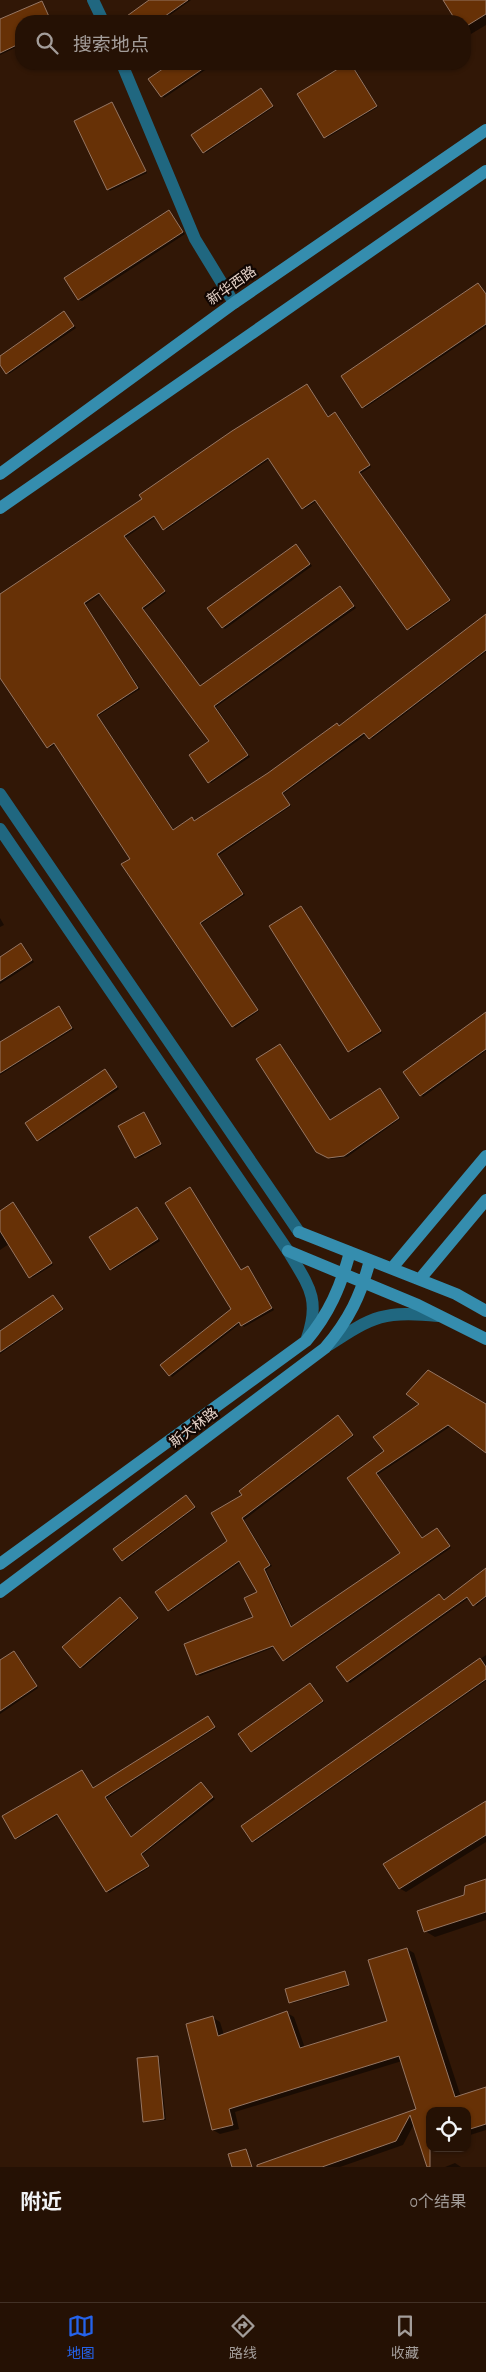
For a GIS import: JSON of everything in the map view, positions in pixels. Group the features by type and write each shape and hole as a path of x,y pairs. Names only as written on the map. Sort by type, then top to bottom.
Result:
{"main road":[{"name":"新华西路","path":"0,474 234,303 486,130"},
{"path":"0,508 486,171"},
{"path":"392,1268 486,1156"},
{"path":"420,1279 486,1200"},
{"path":"299,1232 456,1294 486,1311"},
{"path":"288,1251 444,1316 486,1339"},
{"name":"斯大林路","path":"0,1564 306,1340 323,1321 344,1274 350,1252"},
{"name":"斯大林路","path":"0,1592 325,1348 343,1327 364,1283 370,1260"}],"street":[{"path":"93,0 100,15"},
{"path":"125,70 195,239 234,303"},
{"path":"0,794 299,1232"},
{"path":"0,829 288,1251 306,1281 314,1303 314,1318 306,1340"},
{"path":"325,1348 360,1325 383,1315 406,1312 444,1316"}],"building":[{"path":"149,0 188,0 167,15 128,15"},
{"path":"443,0 486,0 486,14 471,23 471,15 452,15"},
{"path":"42,1 48,15 15,15 15,46 0,53 0,19"},
{"path":"161,70 201,70 161,97 148,79"},
{"path":"336,70 355,70 377,106 324,138 297,94"},
{"path":"261,88 273,106 203,153 191,135"},
{"path":"112,102 146,171 107,190 74,121"},
{"path":"169,210 183,232 78,300 64,278"},
{"path":"478,283 486,294 486,324 362,408 341,376"},
{"path":"64,311 74,326 6,374 0,365 0,356"},
{"path":"307,384 328,417 335,412 370,465 359,472 450,600 407,630 315,500 302,509 268,458 163,530 154,516 124,536 165,591 142,608 200,686 340,586 354,606 214,706 248,755 208,783 189,755 209,741 99,593 84,603 138,688 97,715 173,830 192,817 194,821 268,773 337,723 339,726 486,614 486,650 369,739 364,733 282,793 290,805 217,854 243,894 200,923 258,1010 232,1027 121,864 130,859 54,743 47,748 0,678 0,594 142,499 139,495 232,431"},
{"path":"296,544 310,564 222,628 207,608"},
{"path":"301,906 381,1031 348,1052 269,926"},
{"path":"21,943 32,960 0,981 0,957"},
{"path":"59,1006 72,1028 0,1073 0,1042"},
{"path":"486,1012 486,1049 420,1096 403,1072"},
{"path":"280,1044 330,1120 380,1088 399,1118 344,1156 328,1158 316,1152 256,1059"},
{"path":"105,1069 117,1087 37,1141 25,1123"},
{"path":"144,1112 161,1144 135,1158 118,1126"},
{"path":"190,1187 241,1270 248,1266 272,1308 241,1326 239,1322 169,1376 160,1365 231,1309 165,1203"},
{"path":"13,1202 52,1263 29,1278 0,1231 0,1211"},
{"path":"137,1207 158,1239 110,1270 89,1237"},
{"path":"53,1295 63,1309 0,1352 0,1331"},
{"path":"428,1370 486,1404 486,1453 448,1425 376,1473 422,1538 437,1528 450,1546 283,1661 273,1646 196,1675 184,1644 253,1617 244,1598 257,1592 239,1561 168,1611 155,1592 227,1541 211,1513 242,1495 239,1491 338,1415 353,1435 242,1518 270,1565 264,1569 291,1627 400,1553 347,1478 384,1451 373,1437 419,1404 406,1394"},
{"path":"186,1495 195,1507 122,1561 113,1549"},
{"path":"486,1568 486,1596 473,1606 467,1597 347,1682 336,1667 439,1594 444,1600"},
{"path":"120,1597 138,1618 80,1668 62,1647"},
{"path":"14,1651 37,1686 0,1711 0,1660"},
{"path":"480,1658 486,1667 486,1679 252,1842 241,1826"},
{"path":"310,1683 323,1701 251,1752 238,1734"},
{"path":"208,1716 215,1727 105,1797 131,1837 201,1782 213,1797 141,1854 149,1866 106,1892 57,1814 15,1839 2,1816 82,1770 93,1788"},
{"path":"486,1801 486,1835 399,1889 383,1864"},
{"path":"486,1879 486,1912 424,1932 417,1911 464,1895 465,1886"},
{"path":"407,1948 455,2097 486,2087 486,2124 471,2129 471,2107 426,2107 426,2152 430,2152 430,2167 427,2167 410,2115 396,2141 322,2167 257,2167 257,2165 416,2109 399,2056 229,2109 233,2125 212,2130 186,2024 213,2016 218,2036 287,2011 300,2048 387,2021 368,1960"},
{"path":"345,1971 349,1985 289,2003 285,1989"},
{"path":"158,2056 164,2119 143,2122 137,2058"},
{"path":"246,2149 252,2167 232,2167 228,2154"}]}
